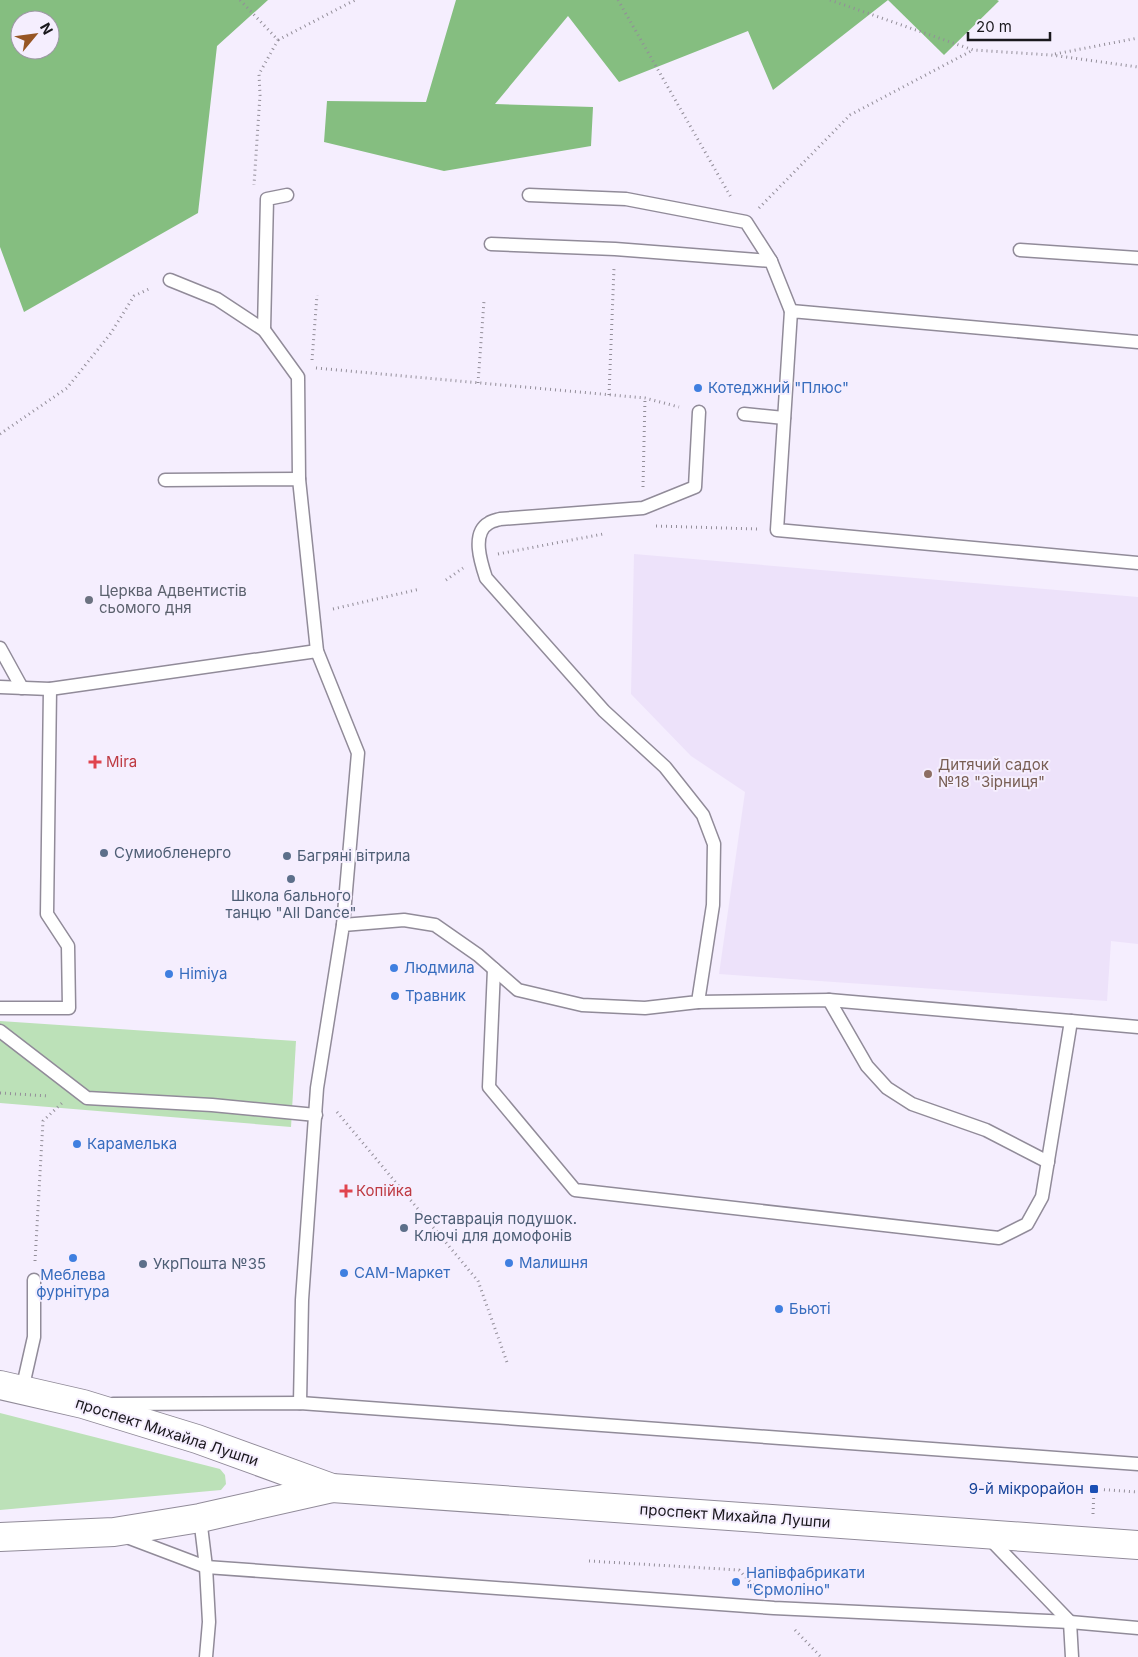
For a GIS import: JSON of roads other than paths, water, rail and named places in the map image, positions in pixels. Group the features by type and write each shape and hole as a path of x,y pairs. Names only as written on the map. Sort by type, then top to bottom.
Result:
{"main road":[{"name":"проспект Михайла Лушпи","path":"11,1388 84,1404 197,1439 332,1488 1138,1544"},
{"name":"проспект Михайла Лушпи","path":"0,1537 114,1532 200,1518 332,1488"}],"lane":[{"path":"264,330 267,199 287,195"},
{"path":"529,195 626,199 746,222 771,261 791,311 777,530 1138,563"},
{"path":"491,244 615,249 771,261"},
{"path":"1020,250 1138,258"},
{"path":"170,280 217,299 264,330 298,377 299,479 317,651 358,752 343,925 317,1088 302,1300 300,1403"},
{"path":"791,311 1138,342"},
{"path":"698,412 695,487 643,508 500,519 487,523 479,536 480,557 486,578 604,711 665,767 704,815 714,844 713,905 698,1002"},
{"path":"744,414 784,418"},
{"path":"165,480 299,479"},
{"path":"0,648 22,688"},
{"path":"0,687 50,690 317,651"},
{"path":"0,1008 70,1008 68,946 47,914 50,690"},
{"path":"343,925 404,920 435,926 478,955 518,990 582,1005 645,1008 698,1002 829,1000 1138,1027"},
{"path":"494,970 489,1087 575,1190 999,1238 1027,1224 1042,1197 1071,1021"},
{"path":"829,1000 868,1066 887,1088 912,1104 986,1130 1048,1162"},
{"path":"0,1031 87,1098 212,1105 316,1115"},
{"path":"11,1388 34,1337 34,1280"},
{"path":"84,1404 300,1403 1138,1464"},
{"path":"200,1518 206,1567 209,1622 206,1657"},
{"path":"114,1532 206,1567 764,1608 1070,1622 1138,1628"},
{"path":"984,1533 1070,1622 1072,1657"}],"place":[{"name":"Котеджний \"Плюс\"","path":"698,388"},
{"name":"Церква Адвентистів сьомого дня","path":"89,600"},
{"name":"Mira","path":"95,762"},
{"name":"Дитячий садок №18 \"Зірниця\"","path":"928,774"},
{"name":"Сумиобленерго","path":"104,853"},
{"name":"Багряні вітрила","path":"287,856"},
{"name":"Школа бального танцю \"All Dance\"","path":"291,879"},
{"name":"Людмила","path":"394,968"},
{"name":"Himiya","path":"169,974"},
{"name":"Травник","path":"395,996"},
{"name":"Карамелька","path":"77,1144"},
{"name":"Копійка","path":"346,1191"},
{"name":"Реставрація подушок. Ключі для домофонів","path":"404,1228"},
{"name":"Меблева фурнітура","path":"73,1258"},
{"name":"Малишня","path":"509,1263"},
{"name":"УкрПошта №35","path":"143,1264"},
{"name":"САМ-Маркет","path":"344,1273"},
{"name":"Бьюті","path":"779,1309"},
{"name":"9-й мікрорайон","path":"1094,1489"},
{"name":"Напівфабрикати \"Єрмоліно\"","path":"736,1582"}]}
